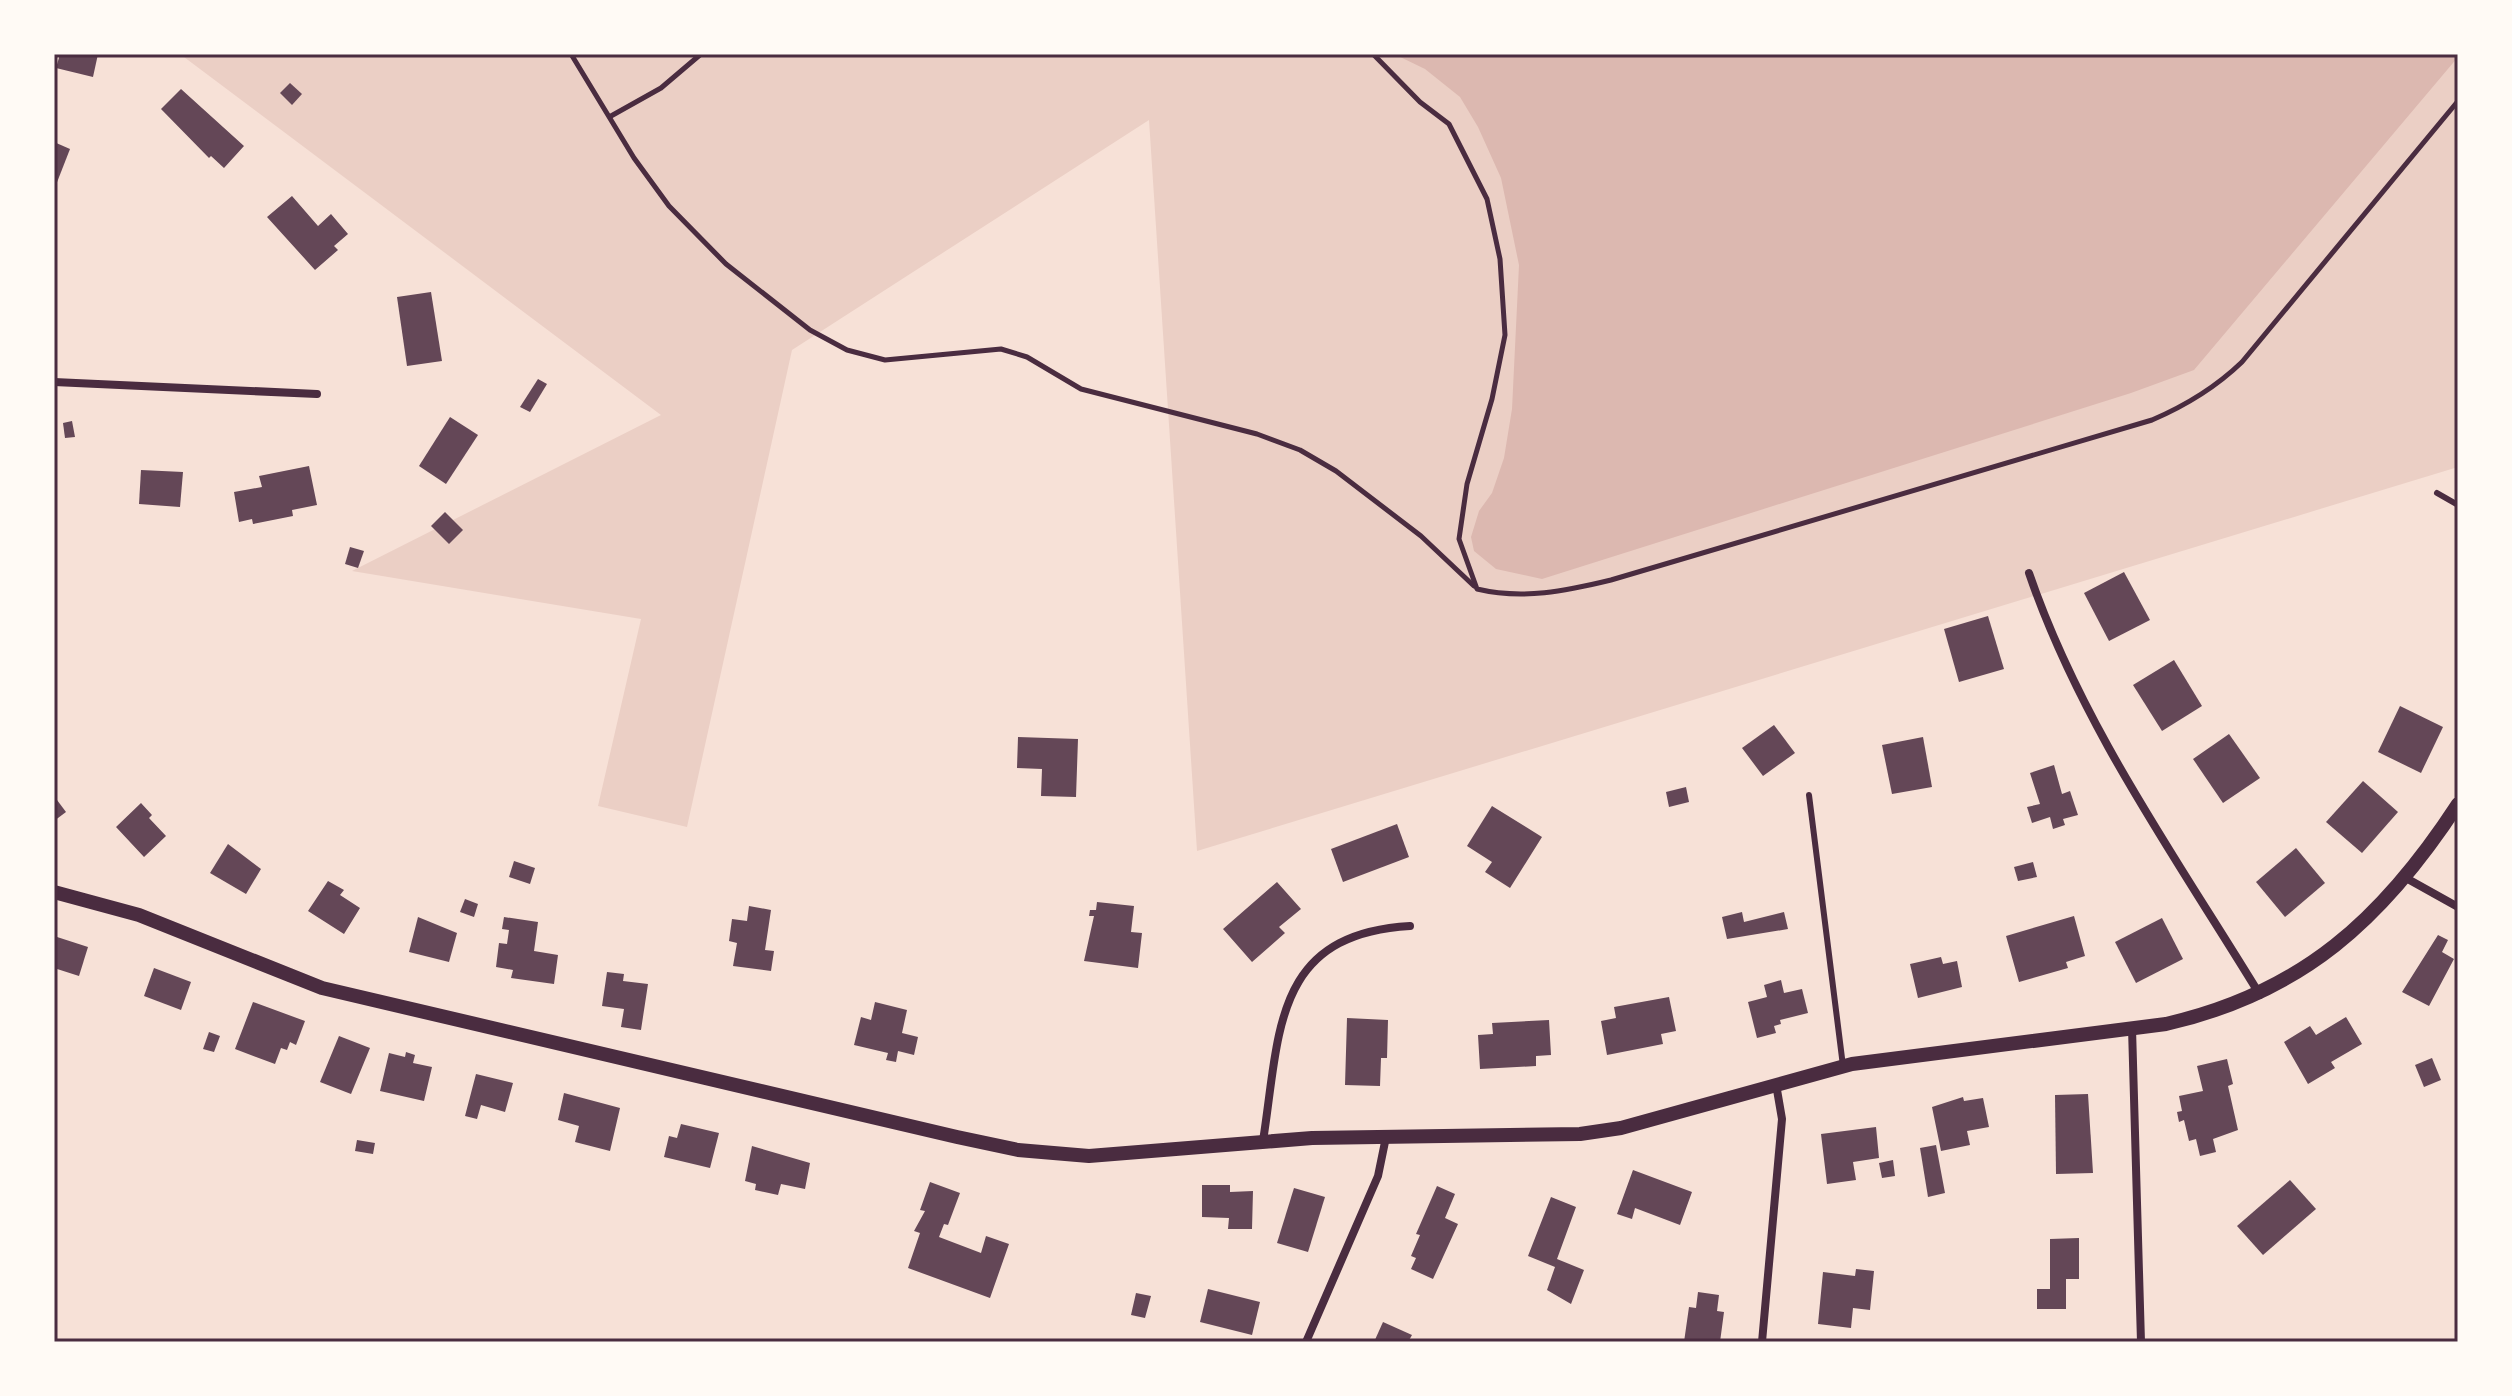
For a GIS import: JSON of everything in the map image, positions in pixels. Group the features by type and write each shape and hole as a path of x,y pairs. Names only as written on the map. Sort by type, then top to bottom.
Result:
{"street":[{"path":"54,382 317,394"},
{"path":"2029,573 2052,635 2104,739 2260,995"},
{"path":"54,892 139,915 322,988 988,1144 1089,1156 1263,1141 1386,1136 1554,1136 1600,1132 1843,1066 2132,1028 2212,1013 2260,995 2330,949 2406,878 2458,804"},
{"path":"2406,878 2458,907"},
{"path":"1263,1141 1284,1011 1298,979 1325,951 1345,939 1386,927 1410,926"},
{"path":"2132,1028 2141,1342"},
{"path":"1762,1342 1782,1119 1775,1084"},
{"path":"1306,1342 1378,1176 1386,1136"}],"lane":[{"path":"2437,493 2458,505"},
{"path":"1809,795 1843,1066"}],"path":[{"path":"571,54 634,158 669,206 726,264 810,330 847,350 885,360 1001,349 1027,357 1081,389 1257,434 1300,450 1336,471 1421,536 1477,589 1507,595 1559,592 1611,580 2137,424 2178,408 2220,383 2242,362 2458,101"},
{"path":"611,116 661,88 701,54"},
{"path":"1373,54 1420,102 1449,124 1487,199 1500,259 1505,335 1492,399 1467,484 1459,539 1477,589"}],"shaded area":[{"path":"180,54 2458,54 2458,467 1197,851 1149,120 792,350 687,827 598,806 641,619 352,571 661,415"},
{"path":"1394,54 2458,54 2458,57 2194,370 2131,393 1542,579 1496,569 1474,551 1471,537 1479,511 1492,493 1504,458 1512,409 1519,265 1501,178 1478,127 1460,97 1425,69"}],"building":[{"path":"60,54 98,54 93,77 56,68"},
{"path":"290,83 302,94 292,105 280,93"},
{"path":"181,89 244,146 224,168 211,156 209,158 161,109"},
{"path":"54,142 70,149 54,190"},
{"path":"292,196 318,226 331,214 348,234 334,246 338,250 315,270 267,217"},
{"path":"431,292 442,361 407,366 397,297"},
{"path":"538,379 547,384 530,412 520,407"},
{"path":"450,417 478,435 446,484 419,466"},
{"path":"72,421 75,437 65,438 63,423"},
{"path":"309,466 317,505 292,510 293,516 253,524 252,519 239,522 234,492 262,487 259,476"},
{"path":"141,470 183,472 180,507 139,504"},
{"path":"445,512 463,530 449,544 431,526"},
{"path":"350,547 364,551 358,568 345,564"},
{"path":"2124,572 2150,620 2109,641 2084,593"},
{"path":"1988,616 2004,669 1959,682 1944,629"},
{"path":"2174,660 2202,706 2162,731 2133,685"},
{"path":"2400,706 2443,727 2421,773 2378,752"},
{"path":"1774,725 1795,753 1763,776 1742,748"},
{"path":"2229,734 2260,778 2223,803 2193,759"},
{"path":"1018,737 1078,739 1076,797 1041,796 1042,769 1017,768"},
{"path":"1923,737 1932,787 1892,794 1882,745"},
{"path":"2054,765 2062,794 2070,791 2078,815 2063,819 2065,825 2053,829 2050,817 2032,823 2027,807 2040,804 2030,773"},
{"path":"2363,781 2398,812 2362,853 2326,822"},
{"path":"1686,787 1689,802 1669,807 1666,792"},
{"path":"54,796 66,812 54,821"},
{"path":"141,803 152,815 149,818 166,836 144,857 116,827"},
{"path":"1492,806 1542,837 1510,888 1485,872 1492,862 1467,846"},
{"path":"1397,824 1409,857 1343,882 1331,849"},
{"path":"228,844 261,869 246,894 210,873"},
{"path":"2296,848 2325,883 2285,917 2256,882"},
{"path":"514,861 535,868 530,884 509,877"},
{"path":"2033,862 2037,877 2018,881 2014,867"},
{"path":"328,881 344,890 340,895 360,908 344,934 308,911"},
{"path":"1277,882 1301,909 1279,927 1285,933 1252,962 1223,929"},
{"path":"465,899 478,904 474,917 460,912"},
{"path":"1097,902 1134,906 1131,932 1142,933 1138,968 1084,961 1094,916 1089,916 1090,910 1096,910"},
{"path":"749,906 771,910 765,950 774,951 771,971 733,966 737,943 729,941 732,919 747,921"},
{"path":"1742,912 1744,922 1784,912 1788,929 1727,939 1722,917"},
{"path":"2074,916 2085,956 2066,962 2068,968 2019,982 2006,936"},
{"path":"418,917 457,933 449,962 409,952"},
{"path":"504,917 538,922 534,951 558,955 554,984 511,978 513,970 496,967 499,943 507,944 509,930 502,929"},
{"path":"2162,918 2183,959 2136,983 2115,942"},
{"path":"2438,935 2448,940 2442,952 2454,959 2429,1006 2402,992"},
{"path":"54,936 88,947 79,976 54,968"},
{"path":"1941,957 1943,964 1957,961 1962,987 1918,998 1910,964"},
{"path":"154,968 191,982 181,1010 144,996"},
{"path":"607,972 624,974 623,981 648,984 641,1030 621,1027 624,1009 602,1006"},
{"path":"1781,980 1784,993 1802,989 1808,1013 1780,1020 1781,1024 1774,1026 1776,1033 1757,1038 1748,1002 1767,997 1764,985"},
{"path":"1669,997 1676,1031 1661,1034 1663,1044 1607,1055 1601,1021 1616,1018 1614,1007"},
{"path":"253,1002 305,1021 296,1045 290,1042 287,1050 281,1048 275,1064 235,1049"},
{"path":"875,1002 907,1010 902,1033 918,1037 914,1055 898,1051 896,1062 886,1060 888,1053 854,1045 861,1017 871,1020"},
{"path":"2346,1017 2362,1044 2331,1062 2335,1068 2308,1084 2284,1042 2310,1026 2316,1035"},
{"path":"1347,1018 1388,1020 1387,1058 1381,1058 1380,1086 1345,1085"},
{"path":"1549,1020 1551,1055 1536,1056 1536,1066 1480,1069 1478,1035 1493,1034 1492,1023"},
{"path":"209,1032 220,1036 214,1052 203,1049"},
{"path":"339,1036 370,1048 351,1094 320,1082"},
{"path":"406,1052 415,1055 413,1063 432,1067 424,1101 380,1091 389,1053 405,1057"},
{"path":"2432,1058 2441,1080 2424,1087 2415,1065"},
{"path":"2227,1059 2233,1084 2228,1086 2238,1130 2213,1139 2216,1152 2200,1156 2196,1139 2189,1141 2184,1120 2179,1122 2177,1112 2182,1111 2179,1096 2203,1091 2197,1066"},
{"path":"476,1074 513,1083 505,1112 481,1105 477,1119 465,1116"},
{"path":"564,1093 620,1108 610,1151 575,1142 579,1126 558,1120"},
{"path":"2088,1094 2093,1173 2056,1174 2055,1095"},
{"path":"1963,1097 1964,1101 1983,1098 1989,1127 1967,1131 1970,1145 1941,1151 1932,1107"},
{"path":"681,1124 719,1133 710,1168 664,1157 669,1136 677,1138"},
{"path":"1876,1127 1879,1158 1853,1162 1856,1180 1827,1184 1821,1134"},
{"path":"357,1140 375,1143 373,1154 355,1151"},
{"path":"1936,1145 1945,1193 1928,1197 1920,1148"},
{"path":"752,1146 810,1163 805,1189 781,1184 778,1195 755,1190 756,1184 745,1181"},
{"path":"1893,1160 1895,1176 1882,1178 1879,1163"},
{"path":"1633,1170 1692,1192 1680,1225 1635,1208 1632,1219 1617,1214"},
{"path":"2290,1180 2316,1209 2263,1255 2237,1226"},
{"path":"930,1182 960,1193 948,1225 944,1224 939,1237 981,1253 986,1236 1009,1244 990,1298 908,1268 920,1233 914,1231 925,1211 920,1210"},
{"path":"1202,1185 1230,1185 1230,1192 1253,1191 1252,1229 1228,1229 1229,1218 1202,1217"},
{"path":"1437,1186 1455,1194 1445,1218 1458,1224 1433,1279 1411,1269 1416,1258 1411,1256 1420,1235 1416,1234"},
{"path":"1294,1188 1325,1197 1308,1252 1277,1243"},
{"path":"1551,1197 1576,1207 1557,1259 1584,1270 1571,1304 1547,1290 1555,1267 1528,1256"},
{"path":"2079,1238 2079,1279 2066,1279 2066,1309 2037,1309 2037,1289 2050,1289 2050,1239"},
{"path":"1856,1269 1874,1271 1870,1310 1853,1308 1851,1328 1818,1324 1823,1272 1855,1276"},
{"path":"1208,1289 1260,1302 1252,1335 1200,1322"},
{"path":"1698,1292 1719,1295 1717,1311 1724,1312 1720,1342 1684,1342 1689,1307 1696,1308"},
{"path":"1136,1293 1151,1296 1145,1318 1131,1315"},
{"path":"1383,1322 1412,1335 1408,1342 1374,1342"}]}
